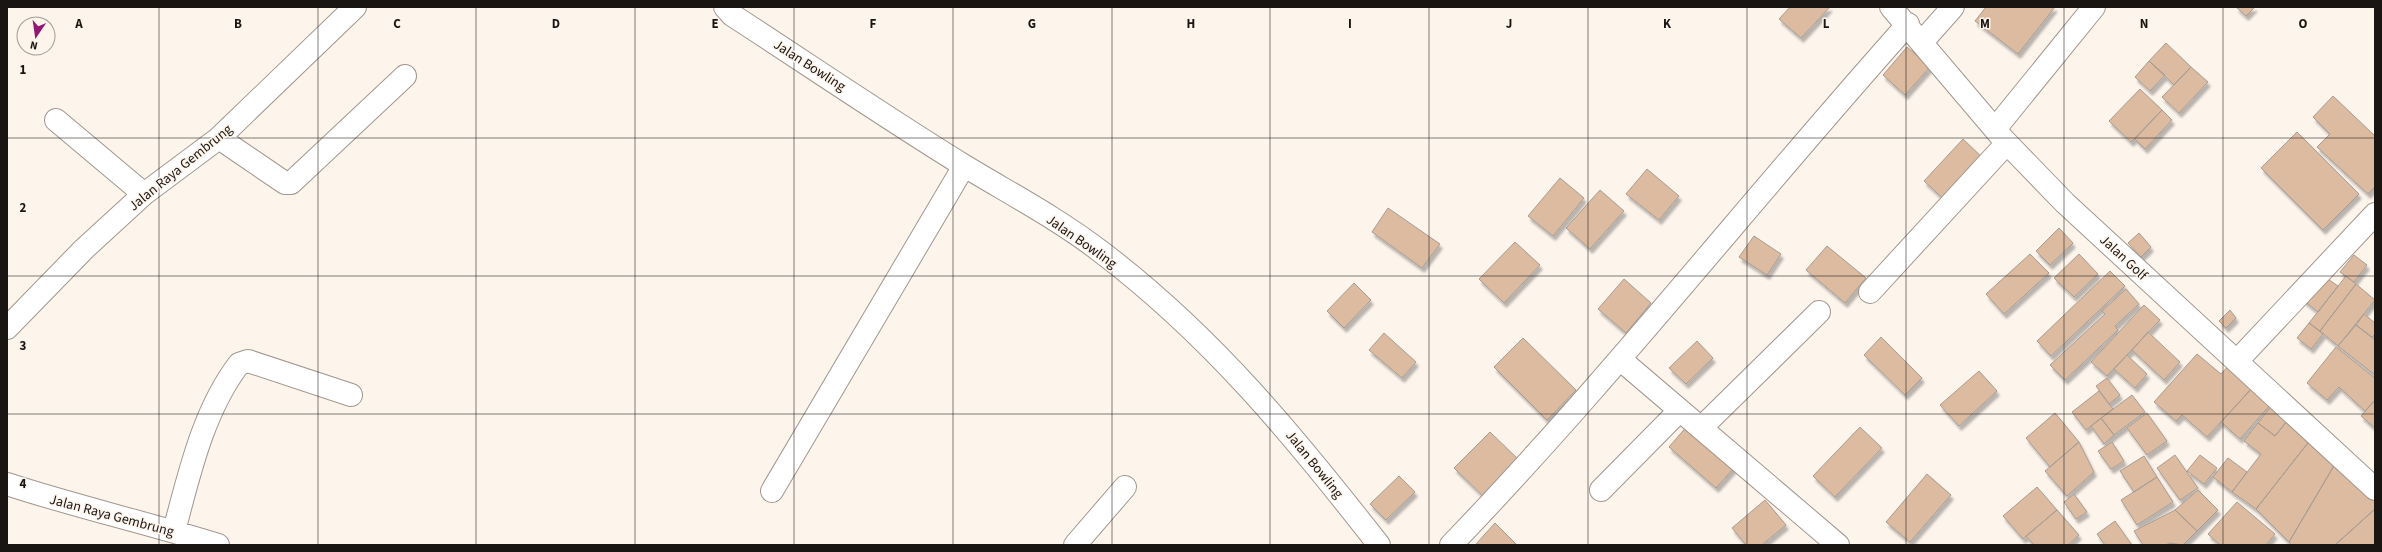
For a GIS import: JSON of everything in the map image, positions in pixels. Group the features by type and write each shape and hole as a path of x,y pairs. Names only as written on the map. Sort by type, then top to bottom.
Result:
{"street":[{"name":"Jalan Raya Gembrung","path":"7,328 84,249 144,194 219,138 355,7"},
{"name":"Jalan Bowling","path":"725,7 732,15 964,166 1023,200 1099,250 1161,302 1233,370 1307,453 1379,545"},
{"name":"Jalan Golf","path":"1891,7 1908,24 2001,136 2065,203 2375,488"},
{"path":"1922,42 1953,7"},
{"path":"1870,292 2001,136 2094,7"},
{"path":"1451,545 1527,466 1621,360 1798,148 1908,24"},
{"path":"219,138 285,183 291,183 405,76"},
{"path":"56,120 144,194"},
{"path":"772,492 964,166"},
{"path":"2237,361 2375,214"},
{"path":"1701,428 1819,312"},
{"path":"1621,360 1838,545"},
{"path":"174,531 202,438 218,400 239,364 248,362 351,395"},
{"path":"1601,490 1679,411"},
{"name":"Jalan Raya Gembrung","path":"7,484 64,503 174,531 218,545"},
{"path":"1075,545 1125,487"}],"building":[{"path":"1790,7 1830,7 1801,38 1779,19"},
{"path":"1986,7 2055,7 2018,54 1975,21"},
{"path":"2236,7 2255,7 2246,16"},
{"path":"2166,43 2191,67 2174,85 2149,61"},
{"path":"1907,47 1930,67 1905,95 1883,75"},
{"path":"2149,61 2165,75 2150,91 2135,77"},
{"path":"2191,67 2208,82 2179,113 2162,97"},
{"path":"2140,89 2162,110 2131,142 2109,121"},
{"path":"2333,96 2375,136 2375,187 2368,194 2317,147 2330,134 2313,117"},
{"path":"2162,110 2172,120 2145,149 2135,139"},
{"path":"2297,132 2359,194 2323,230 2261,168"},
{"path":"1963,139 1985,160 1946,201 1924,181"},
{"path":"1647,169 1679,196 1659,220 1626,194"},
{"path":"1560,178 1584,198 1553,236 1528,216"},
{"path":"1600,190 1624,211 1590,249 1566,228"},
{"path":"1388,208 1440,244 1422,268 1372,232"},
{"path":"2059,228 2073,243 2050,265 2036,251"},
{"path":"2139,233 2151,247 2141,257 2128,243"},
{"path":"1754,236 1781,254 1767,275 1739,257"},
{"path":"1515,242 1540,265 1504,303 1479,279"},
{"path":"1827,246 1866,278 1845,303 1806,270"},
{"path":"2030,254 2049,273 2004,314 1986,294"},
{"path":"2079,254 2098,274 2074,297 2054,278"},
{"path":"2354,255 2367,265 2354,282 2340,272"},
{"path":"2110,271 2125,286 2051,356 2037,341"},
{"path":"2322,275 2338,286 2318,312 2302,299"},
{"path":"2346,276 2356,284 2320,331 2309,323"},
{"path":"1624,279 1651,303 1626,333 1598,309"},
{"path":"1354,283 1371,300 1344,328 1327,311"},
{"path":"2356,284 2375,300 2338,346 2320,331"},
{"path":"2126,289 2139,304 2115,326 2118,330 2065,380 2050,365 2105,314 2102,311"},
{"path":"2144,305 2160,320 2107,376 2091,362"},
{"path":"2230,310 2236,318 2226,328 2219,321"},
{"path":"2364,314 2375,323 2375,334 2372,337 2356,325"},
{"path":"2309,323 2323,334 2311,349 2297,338"},
{"path":"2356,325 2375,340 2375,375 2338,346"},
{"path":"2148,332 2180,362 2164,380 2132,350"},
{"path":"1384,333 1416,362 1402,378 1369,350"},
{"path":"1881,337 1922,378 1905,395 1864,355"},
{"path":"1523,338 1576,390 1547,420 1494,367"},
{"path":"1697,341 1713,358 1686,384 1669,368"},
{"path":"2336,347 2375,378 2375,400 2365,411 2339,387 2327,400 2307,383"},
{"path":"2197,354 2221,374 2229,365 2253,387 2207,437 2182,415 2176,421 2154,402"},
{"path":"2127,355 2147,374 2135,388 2114,369"},
{"path":"1979,371 1997,391 1959,426 1940,405"},
{"path":"2107,378 2120,395 2109,404 2096,386"},
{"path":"2253,387 2272,403 2240,439 2221,422"},
{"path":"2099,391 2113,409 2086,430 2072,412"},
{"path":"2132,395 2145,412 2114,435 2101,418"},
{"path":"2375,400 2375,428 2361,416"},
{"path":"2272,405 2287,421 2275,436 2258,423"},
{"path":"2055,413 2079,442 2050,467 2026,438"},
{"path":"2147,413 2167,441 2147,455 2127,428"},
{"path":"2101,418 2114,435 2104,444 2091,426"},
{"path":"2287,421 2311,439 2256,509 2232,492 2261,454 2244,441 2258,423 2275,436"},
{"path":"1688,425 1735,467 1716,488 1669,447"},
{"path":"1860,427 1882,448 1835,497 1813,476"},
{"path":"1490,432 1520,461 1484,497 1454,468"},
{"path":"2311,439 2338,459 2289,542 2256,509"},
{"path":"2079,442 2094,472 2067,496 2045,471"},
{"path":"2112,442 2124,461 2111,469 2098,451"},
{"path":"2175,455 2198,488 2180,500 2157,468"},
{"path":"2200,455 2217,468 2204,484 2187,471"},
{"path":"2144,456 2157,477 2134,492 2120,471"},
{"path":"2228,458 2247,472 2232,492 2213,477"},
{"path":"2338,459 2375,492 2375,509 2335,545 2291,545 2289,542"},
{"path":"1927,474 1951,495 1910,542 1886,522"},
{"path":"1399,476 1415,492 1386,520 1370,504"},
{"path":"2157,477 2173,502 2137,525 2121,500"},
{"path":"2037,487 2057,510 2023,539 2003,516"},
{"path":"2198,490 2218,510 2197,531 2175,510"},
{"path":"2074,494 2087,512 2076,519 2064,502"},
{"path":"1765,500 1786,525 1762,545 1746,545 1732,528"},
{"path":"2237,502 2275,534 2266,545 2220,545 2208,534"},
{"path":"2375,509 2375,545 2335,545"},
{"path":"2057,510 2079,535 2068,545 2034,545 2026,536"},
{"path":"2175,510 2197,531 2183,545 2169,543 2166,545 2143,545 2134,531"},
{"path":"2115,521 2132,545 2105,545 2097,534"},
{"path":"1495,523 1517,545 1476,544"}]}
